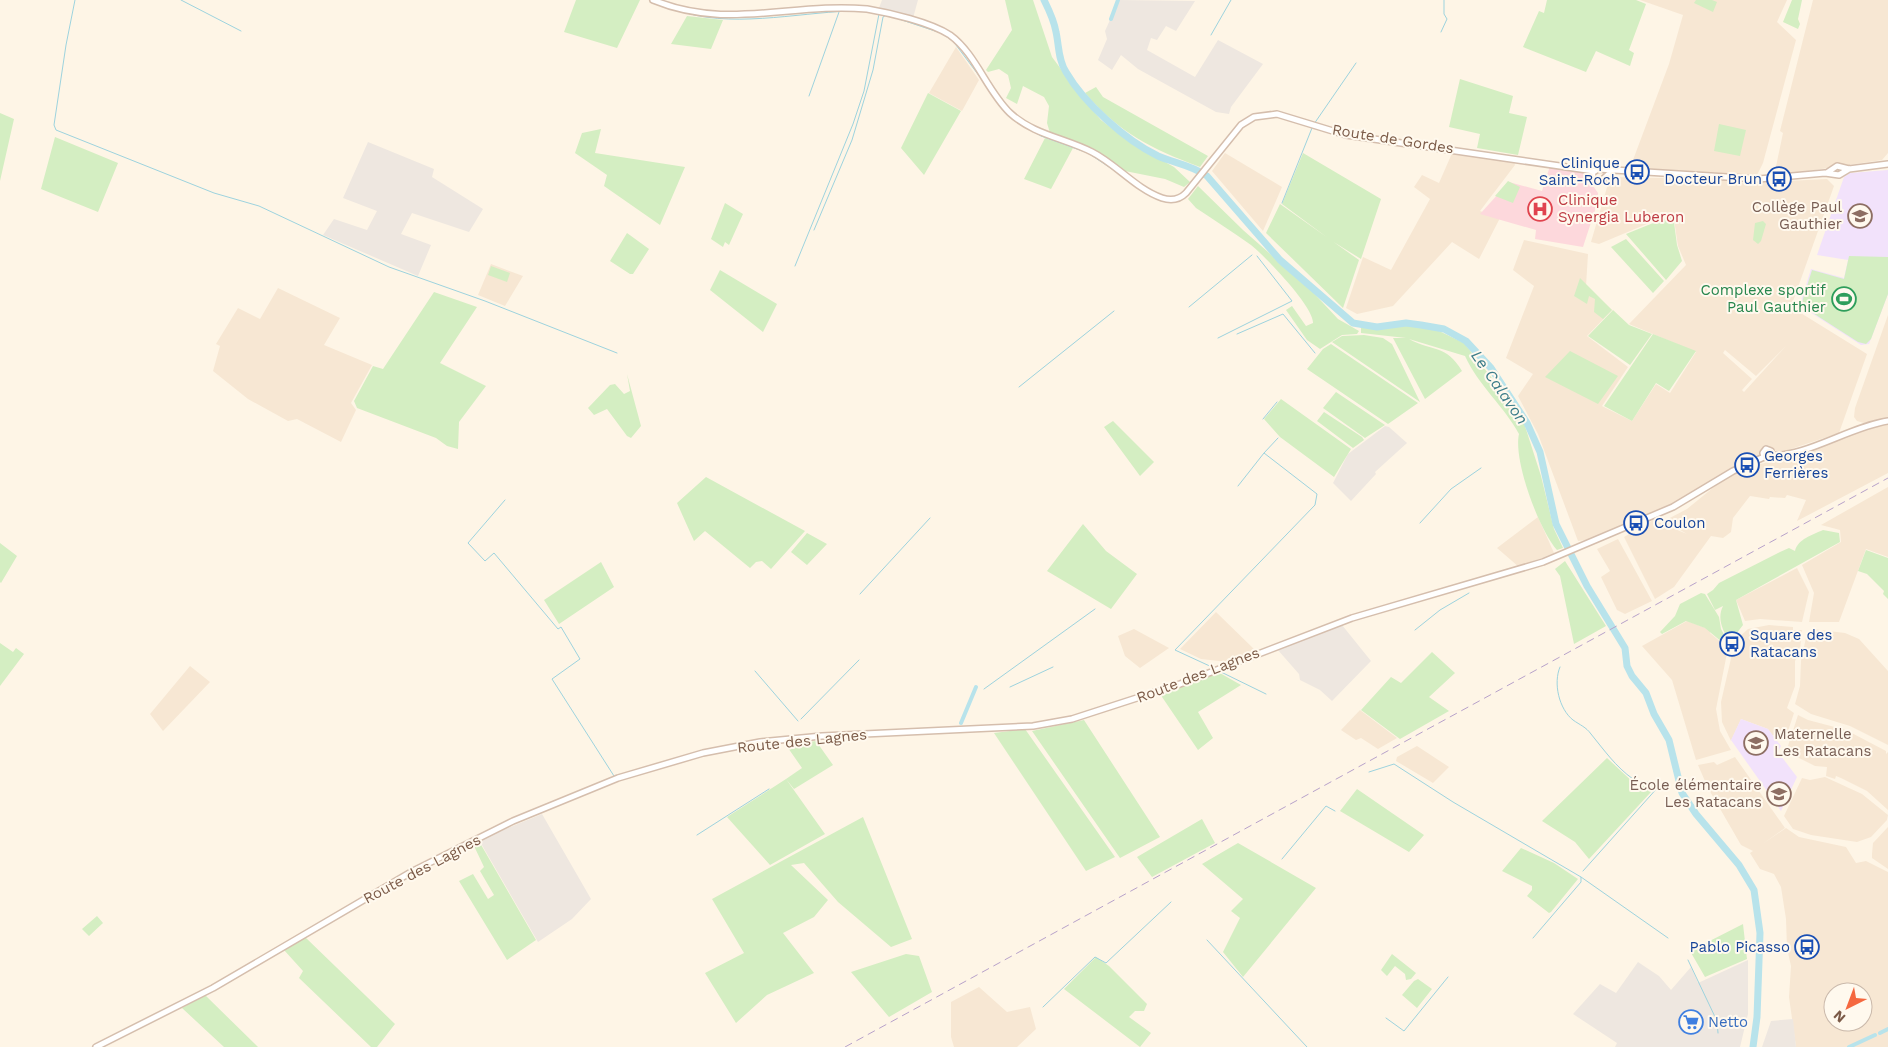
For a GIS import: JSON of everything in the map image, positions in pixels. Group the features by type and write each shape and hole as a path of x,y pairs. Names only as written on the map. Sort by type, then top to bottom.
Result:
{"street":[{"name":"Route de Gordes","path":"653,0 676,9 711,15 769,14 856,8 881,11 941,31 955,40 1010,113 1029,127 1094,152 1159,197 1169,200 1178,199 1191,188 1245,121 1263,115 1277,114 1346,135 1594,171"},
{"path":"1592,178 1594,171 1601,170 1759,180 1834,172 1837,166 1842,170 1888,164"},
{"path":"1581,168 1598,182 1612,171"},
{"path":"1601,170 1604,178"},
{"name":"Route des Lagnes","path":"96,1047 213,988 413,871 513,821 618,778 703,753 760,742 1056,723 1180,684 1352,618 1559,556 1673,507 1733,471 1764,457 1763,452 1766,449 1771,451 1772,455 1785,455 1857,428 1888,421"}],"shaded area":[{"path":"882,0 918,0 913,18 879,8"},
{"path":"1119,0 1195,1 1176,31 1166,26 1157,40 1151,38 1147,50 1195,77 1218,40 1263,64 1231,107 1229,114 1216,112 1138,69 1121,55 1112,70 1098,60 1107,39 1105,31"},
{"path":"1640,0 1787,0 1777,22 1796,40 1763,163 1757,175 1630,168 1669,64 1683,15"},
{"path":"1813,0 1888,0 1888,153 1882,160 1774,176 1783,133 1780,131"},
{"path":"956,47 979,80 962,111 929,93"},
{"path":"368,142 434,169 432,177 483,209 469,232 412,213 401,234 431,245 418,276 323,235 334,219 367,230 377,211 343,198"},
{"path":"1453,151 1514,162 1515,165 1480,211 1500,218 1479,259 1452,242 1393,306 1357,314 1346,308 1363,257 1391,270 1430,199 1414,187 1422,175 1439,183"},
{"path":"1225,153 1282,187 1263,231 1212,171"},
{"name":"Clinique Synergia Luberon","path":"1550,166 1584,173 1598,193 1597,204 1583,247 1535,239 1536,230 1480,214 1509,182 1542,191"},
{"name":"Collège Paul Gauthier","path":"1888,170 1888,294 1869,344 1861,345 1805,309 1801,301 1811,269 1844,278 1848,260 1817,255 1844,177 1850,173"},
{"path":"1610,177 1711,179 1751,183 1827,179 1834,186 1791,307 1867,354 1839,433 1779,453 1768,445 1763,446 1760,457 1734,467 1666,508 1588,540 1578,541 1538,434 1518,396 1533,374 1506,358 1534,286 1513,270 1524,240 1588,254 1586,286 1612,310 1587,336 1628,367 1602,406 1632,421 1656,384 1670,393 1696,352 1629,324 1686,265 1678,246 1673,213 1599,244 1591,242","holes":["1786,346 1744,392 1742,390 1752,379 1723,353 1725,350 1756,376"]},
{"path":"491,264 523,276 505,306 478,295"},
{"path":"278,288 340,318 324,345 372,365 351,403 356,410 341,442 297,419 288,421 248,399 213,371 220,346 216,344 238,308 260,319"},
{"path":"1888,315 1888,418 1864,423 1857,421 1854,417 1855,408"},
{"path":"1888,425 1888,473 1797,521 1806,500 1787,495 1785,498 1770,497 1769,499 1750,496 1733,518 1731,532 1723,538 1711,536 1674,587 1655,599 1624,537 1653,520 1687,534 1666,522 1666,520 1687,509 1725,478 1745,468 1792,456 1863,429"},
{"path":"1385,426 1389,427 1407,443 1375,472 1376,474 1351,501 1333,483 1348,454"},
{"path":"1888,487 1888,557 1866,549 1839,622 1809,622 1814,593 1802,565 1841,542 1840,530 1821,525"},
{"path":"1538,517 1554,553 1519,567 1497,548"},
{"path":"1618,539 1652,601 1625,614 1617,610 1601,577 1610,571 1597,549"},
{"path":"1797,568 1809,592 1802,622 1760,619 1745,621 1736,600"},
{"path":"1216,612 1256,651 1228,662 1201,659 1180,649"},
{"path":"1687,621 1711,630 1710,633 1728,648 1716,709 1720,731 1731,750 1696,760 1672,680 1642,646"},
{"path":"1342,625 1371,661 1332,701 1320,690 1300,680 1299,674 1277,649"},
{"path":"1769,625 1793,627 1793,630 1802,630 1800,650 1795,661 1795,686 1787,708 1794,713 1786,737 1772,735 1768,729 1741,719 1731,741 1722,722 1721,702 1735,641 1748,629"},
{"path":"1134,629 1169,648 1140,668 1125,656 1118,636"},
{"path":"1812,629 1845,633 1859,639 1888,671 1888,745 1850,726 1811,714 1795,704 1800,686 1801,661 1807,633 1811,634"},
{"path":"190,666 210,682 163,731 150,714"},
{"path":"1360,710 1397,738 1378,749 1361,738 1356,740 1341,730"},
{"path":"1798,715 1808,720 1846,730 1886,751 1886,754 1888,752 1888,810 1867,791 1836,776 1835,779 1826,776 1827,767 1815,766 1789,753 1787,749"},
{"path":"1741,719 1768,729 1781,746 1778,752 1797,777 1781,811 1731,740"},
{"path":"1417,746 1449,767 1433,783 1396,761 1397,757"},
{"path":"1735,757 1785,828 1761,845 1786,828 1799,837 1846,847 1856,863 1866,861 1888,872 1888,1047 1796,1047 1789,997 1791,966 1787,948 1786,919 1781,887 1774,874 1760,869 1750,853 1753,851 1741,845 1708,788 1698,765 1714,762 1717,765"},
{"path":"1825,777 1862,794 1888,815 1887,820 1871,837 1857,842 1811,835 1793,829 1784,816 1802,778 1810,780"},
{"path":"542,814 591,899 572,919 538,942 479,840"},
{"path":"1888,827 1888,869 1872,858 1872,854 1873,843"},
{"path":"1748,960 1748,1014 1740,1047 1615,1047 1617,1043 1573,1014 1600,984 1616,993 1638,962 1659,976 1671,990 1691,967 1698,983"},
{"path":"979,987 1007,1012 1030,1007 1036,1029 1017,1047 954,1047 951,1037 951,1002"},
{"path":"1793,1019 1796,1047 1762,1047 1771,1021"}],"green space":[{"path":"576,0 640,0 617,48 564,32"},
{"path":"1005,0 1033,0 1052,57 1101,120 1131,143 1174,167 1190,182 1184,187 1165,179 1125,171 1092,148 1050,133 1047,123 1049,106 1044,97 1023,86 1017,104 1006,98 1011,88 1008,75 999,69 988,72 986,70 1012,30"},
{"path":"1547,0 1636,0 1646,4 1629,50 1634,53 1630,66 1596,51 1586,72 1523,47 1539,11 1544,13"},
{"path":"1696,0 1712,0 1717,2 1713,12 1694,3"},
{"path":"1792,0 1802,0 1798,29 1783,22"},
{"path":"687,16 723,20 711,49 671,44"},
{"path":"1460,79 1513,96 1509,113 1527,117 1518,155 1477,148 1480,134 1449,127"},
{"path":"1096,87 1103,97 1208,156 1200,167 1137,138 1111,119 1085,93"},
{"path":"928,93 961,111 924,175 901,148"},
{"path":"0,113 14,119 0,181"},
{"path":"1719,124 1746,130 1740,156 1714,151"},
{"path":"601,129 595,153 685,167 660,225 604,186 607,175 575,153 582,133"},
{"path":"55,137 118,163 98,212 41,189"},
{"path":"1045,138 1073,148 1051,189 1024,179"},
{"path":"1303,153 1381,199 1361,259 1332,241 1282,204"},
{"path":"1508,181 1520,187 1513,203 1495,196"},
{"path":"1198,186 1243,230 1309,288 1338,319 1359,331 1357,334 1342,335 1320,349 1307,340 1286,310 1292,306 1306,326 1313,323 1306,306 1298,294 1251,245 1196,208 1188,199"},
{"path":"725,203 743,214 729,245 725,242 723,247 711,239"},
{"path":"1280,204 1359,260 1343,308 1266,233"},
{"path":"1673,215 1677,245 1682,261 1666,280 1626,234"},
{"path":"1763,221 1766,224 1761,241 1758,244 1753,240 1755,223"},
{"path":"627,233 649,249 633,274 610,261"},
{"path":"1626,239 1664,281 1653,293 1611,247"},
{"name":"Complexe sportif Paul Gauthier","path":"1849,256 1888,257 1888,294 1871,339 1866,344 1858,342 1805,308 1802,302 1812,270 1844,279"},
{"path":"491,266 510,273 507,282 488,275"},
{"path":"720,270 777,304 763,332 710,290"},
{"path":"1580,278 1612,310 1603,319 1594,312 1595,299 1589,296 1587,304 1574,296"},
{"path":"434,292 477,307 440,363 486,386 459,422 458,449 447,446 436,438 357,408 354,401 373,366 383,369"},
{"path":"1613,310 1629,325 1652,334 1630,365 1588,336"},
{"path":"1410,325 1439,331 1464,343 1499,387 1524,423 1541,476 1554,529 1563,548 1557,550 1535,511 1520,460 1519,434 1470,367 1465,356 1409,339 1445,352 1456,362 1462,371 1425,399 1393,338 1406,338 1361,333 1361,328"},
{"path":"1653,334 1696,351 1669,391 1656,383 1632,421 1604,406"},
{"path":"1364,335 1383,338 1392,344 1420,402 1332,342 1342,336"},
{"path":"1331,344 1418,403 1388,424 1307,369 1323,349"},
{"path":"1570,351 1618,376 1598,404 1545,377"},
{"path":"627,374 641,426 631,438 627,436 607,409 594,415 588,408 610,385 615,384 624,394 630,391"},
{"path":"1336,392 1385,425 1365,438 1323,408"},
{"path":"1281,399 1351,449 1334,477 1280,437 1264,419"},
{"path":"1324,412 1364,440 1353,448 1317,421"},
{"path":"1113,421 1154,462 1140,476 1104,427"},
{"path":"706,477 805,531 771,569 762,561 756,562 750,568 705,531 694,541 677,503"},
{"path":"1083,524 1106,551 1137,574 1111,609 1047,571"},
{"path":"1823,530 1839,533 1840,542 1736,600 1743,625 1730,642 1721,624 1720,615 1723,606 1715,610 1707,594 1719,583 1780,552 1789,548 1795,551 1802,540"},
{"path":"807,533 827,544 807,565 791,552"},
{"path":"0,543 17,556 1,583 0,582"},
{"path":"1866,550 1888,558 1888,599 1883,594 1884,591 1867,574 1858,571"},
{"path":"1565,561 1606,626 1574,644 1560,576 1555,569"},
{"path":"601,562 614,587 559,624 544,600"},
{"path":"1701,593 1705,594 1719,617 1721,629 1729,644 1728,647 1705,628 1686,621 1662,634 1660,632 1675,616 1680,604"},
{"path":"0,643 13,652 16,648 24,654 0,686"},
{"path":"1432,652 1455,673 1429,697 1449,711 1400,739 1361,710 1391,677 1401,683"},
{"path":"1218,672 1241,685 1198,712 1213,738 1198,750 1160,694"},
{"path":"1084,720 1160,837 1120,858 1032,731"},
{"path":"1025,729 1115,857 1086,871 994,733"},
{"path":"816,741 833,765 794,789 786,779 802,768 786,745"},
{"path":"1607,758 1636,785 1653,787 1651,792 1589,859 1575,842 1542,821"},
{"path":"786,779 825,834 770,865 727,817"},
{"path":"1357,789 1424,835 1409,852 1340,811"},
{"path":"863,817 912,939 891,947 838,902 804,863 791,865 828,900 814,917 783,933 814,973 767,995 736,1023 705,973 744,953 712,899"},
{"path":"1202,819 1215,843 1152,877 1137,857"},
{"path":"480,843 536,940 507,960 459,881 473,874 488,899 494,895 480,871 484,867 474,846"},
{"path":"1238,843 1316,888 1243,977 1223,952 1240,918 1231,911 1243,899 1202,864"},
{"path":"1521,848 1554,863 1578,879 1549,913 1527,896 1532,890 1532,886 1502,871"},
{"path":"97,916 103,923 89,936 82,929"},
{"path":"1743,924 1747,959 1705,977 1690,951"},
{"path":"305,937 395,1024 377,1047 371,1047 299,978 303,971 284,950"},
{"path":"906,954 919,956 932,992 889,1017 851,972"},
{"path":"1392,954 1416,973 1411,979 1406,980 1405,974 1395,966 1387,976 1381,970"},
{"path":"1096,957 1109,966 1147,1004 1144,1011 1135,1011 1129,1017 1151,1033 1140,1047 1064,989"},
{"path":"1418,979 1432,989 1417,1008 1402,995"},
{"path":"205,995 258,1047 224,1047 182,1008"}],"waterway":[{"path":"75,0 54,125 56,130 214,193 259,206 389,267 485,301 617,353"},
{"path":"181,0 241,31"},
{"name":"Le Calavon","path":"1044,0 1054,23 1063,67 1083,96 1119,131 1158,156 1189,167 1207,176 1280,260 1353,323 1377,327 1406,323 1444,329 1466,341 1491,368 1527,423 1540,452 1556,524 1587,586 1625,648 1627,666 1632,676 1646,693 1654,714 1669,740 1682,793 1696,814 1739,865 1754,890 1760,933 1757,1017 1753,1047"},
{"path":"1111,19 1118,0"},
{"path":"1211,35 1231,0"},
{"path":"1441,32 1447,19 1444,14 1444,0"},
{"path":"677,10 697,16 740,19 849,11"},
{"path":"858,11 869,12"},
{"path":"809,96 839,12"},
{"path":"795,266 853,124 864,91 879,14"},
{"path":"814,230 852,140 873,70 883,17 886,15"},
{"path":"890,16 941,33 953,41 983,81"},
{"path":"1314,124 1356,63"},
{"path":"1020,124 1041,136 1088,153 1118,173"},
{"path":"1282,203 1312,128"},
{"path":"1189,307 1252,255"},
{"path":"1218,338 1292,301 1257,256"},
{"path":"1019,387 1114,311"},
{"path":"1237,334 1283,314 1315,353"},
{"path":"1263,419 1277,402"},
{"path":"1214,668 1175,650 1315,505 1317,494 1264,453 1278,438"},
{"path":"1238,486 1264,453"},
{"path":"1420,523 1451,489 1481,468"},
{"path":"505,500 468,543 485,561 494,553 558,629 561,627 580,659 552,679 614,776"},
{"path":"860,594 930,518"},
{"path":"1415,630 1440,610 1469,593"},
{"path":"984,689 1095,609"},
{"path":"801,719 859,660"},
{"path":"1010,687 1053,667"},
{"path":"1560,667 1557,688 1561,703 1568,715 1587,730 1610,758 1633,779 1659,786 1583,871"},
{"path":"755,671 798,721"},
{"path":"1219,671 1266,694"},
{"path":"961,723 976,687"},
{"path":"1369,772 1394,764 1453,802 1581,877 1581,882 1533,938"},
{"path":"697,835 769,789"},
{"path":"1282,859 1326,806 1335,811"},
{"path":"1581,877 1668,938"},
{"path":"1043,1007 1095,957 1106,963 1171,902"},
{"path":"1207,940 1307,1047"},
{"path":"1688,960 1717,1021 1718,1033"},
{"path":"1386,1018 1404,1031 1448,977"},
{"path":"1880,1033 1888,1029"},
{"path":"1849,1047 1875,1035"}],"railway":[{"path":"845,1047 1888,478"}],"place":[{"name":"Clinique Saint-Roch","path":"1637,172"},
{"name":"Docteur Brun","path":"1779,179"},
{"name":"Clinique Synergia Luberon","path":"1540,209"},
{"name":"Collège Paul Gauthier","path":"1860,216"},
{"name":"Complexe sportif Paul Gauthier","path":"1844,299"},
{"name":"Georges Ferrières","path":"1747,465"},
{"name":"Coulon","path":"1636,523"},
{"name":"Square des Ratacans","path":"1732,644"},
{"name":"Maternelle Les Ratacans","path":"1756,743"},
{"name":"École élémentaire Les Ratacans","path":"1779,794"},
{"name":"Pablo Picasso","path":"1807,947"},
{"name":"Netto","path":"1691,1022"}]}
